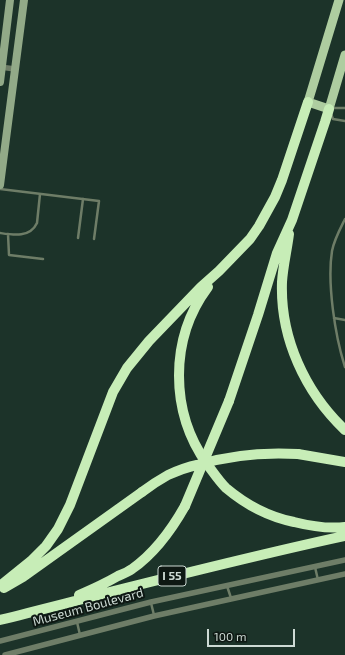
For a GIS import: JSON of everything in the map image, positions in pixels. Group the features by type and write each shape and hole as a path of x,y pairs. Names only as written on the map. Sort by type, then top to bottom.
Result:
{"highway":[{"path":"0,586 31,561 46,546 58,529 70,505 113,392 127,368 149,341 200,287 219,271 250,239 259,226 275,197 282,180 308,102"},
{"path":"54,606 132,569 163,539 178,519 185,506 229,401 277,253 292,220 329,109"},
{"path":"292,220 282,283 283,307 290,341 302,373 311,388 322,404 345,430"},
{"path":"219,271 201,296 192,313 181,348 179,365 181,400 184,414 200,454 214,474 226,487 254,507 281,519 307,526 345,527"},
{"path":"0,590 23,577 168,475 210,461 232,456 254,454 298,454 345,462"},
{"name":"I 55","path":"0,620 184,573 345,536"}],"main road":[{"path":"339,0 308,102 329,109 345,55"}],"street":[{"path":"0,82 10,0"},
{"path":"0,185 2,150 24,0"},
{"path":"1,68 15,69"},
{"name":"Museum Boulevard","path":"0,641 151,602 345,560"},
{"name":"Museum Boulevard","path":"5,655 154,616 345,574"}],"lane":[{"path":"345,108 329,109 333,120 345,121"},
{"path":"0,189 99,201 94,239"},
{"path":"0,233 18,235 24,234 35,227 37,223 40,194"},
{"path":"78,238 83,199"},
{"path":"345,219 332,249 330,267 334,318 341,356 345,367"},
{"path":"8,234 9,256 43,259"},
{"path":"334,318 345,320"},
{"path":"315,566 318,580"},
{"path":"227,585 231,599"},
{"path":"151,602 154,616"},
{"path":"77,622 81,636"}]}
